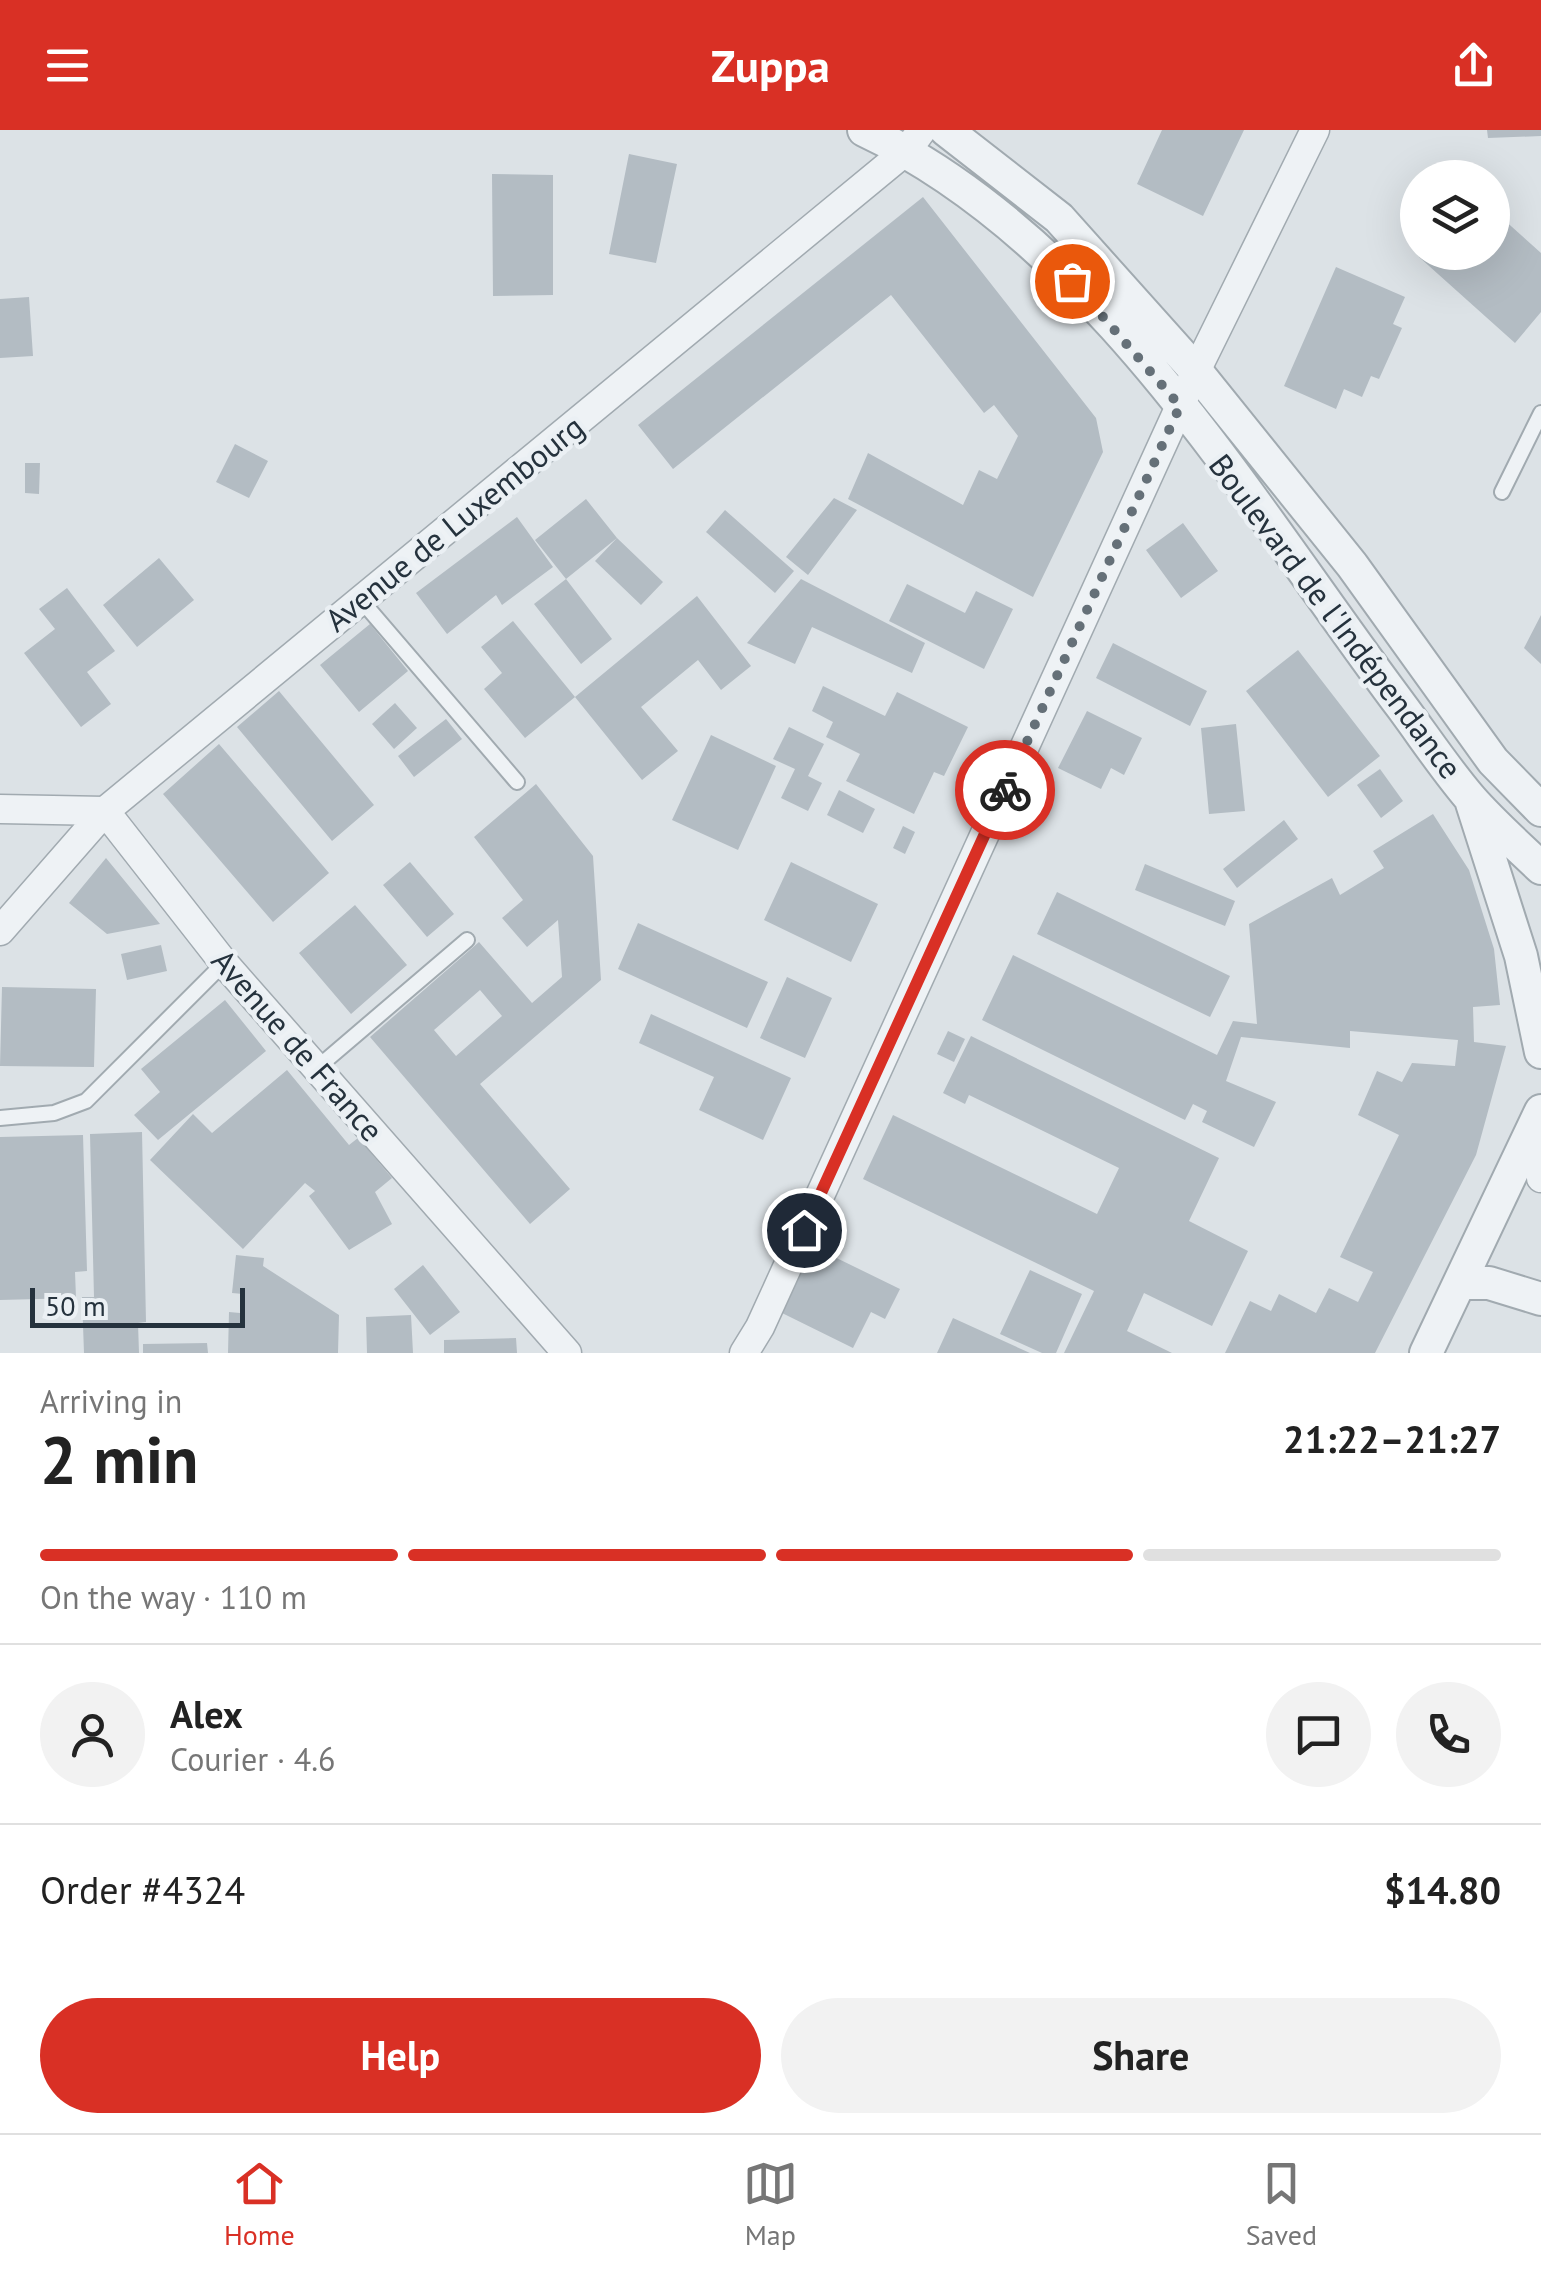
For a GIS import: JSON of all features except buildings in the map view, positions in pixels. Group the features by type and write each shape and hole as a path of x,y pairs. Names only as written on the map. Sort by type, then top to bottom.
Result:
{"street":[{"name":"Boulevard de l'Indépendance","path":"864,130 914,140 1050,258 1180,406 1471,799 1541,868"},
{"name":"Boulevard de l'Indépendance","path":"946,130 1059,218 1196,371 1352,565 1493,761 1541,810"},
{"path":"744,1353 768,1311 1196,371 1316,130"},
{"name":"Avenue de Luxembourg","path":"0,931 105,811 914,140"},
{"path":"1493,761 1541,781"},
{"path":"1471,799 1521,956 1541,1052"},
{"path":"0,809 105,811"},
{"name":"Avenue de France","path":"105,811 224,963 567,1353"},
{"path":"1539,1115 1541,1178"},
{"path":"1426,1353 1539,1115"},
{"path":"1461,1283 1488,1284 1541,1300"}],"lane":[{"path":"1502,492 1541,413"},
{"path":"361,600 516,782"},
{"path":"316,1068 466,940"},
{"path":"0,1118 54,1113 86,1100 224,963"}],"way so far":[{"path":"1005,790 1180,406 1072,281"}],"route":[{"path":"804,1230 1005,790"}]}
